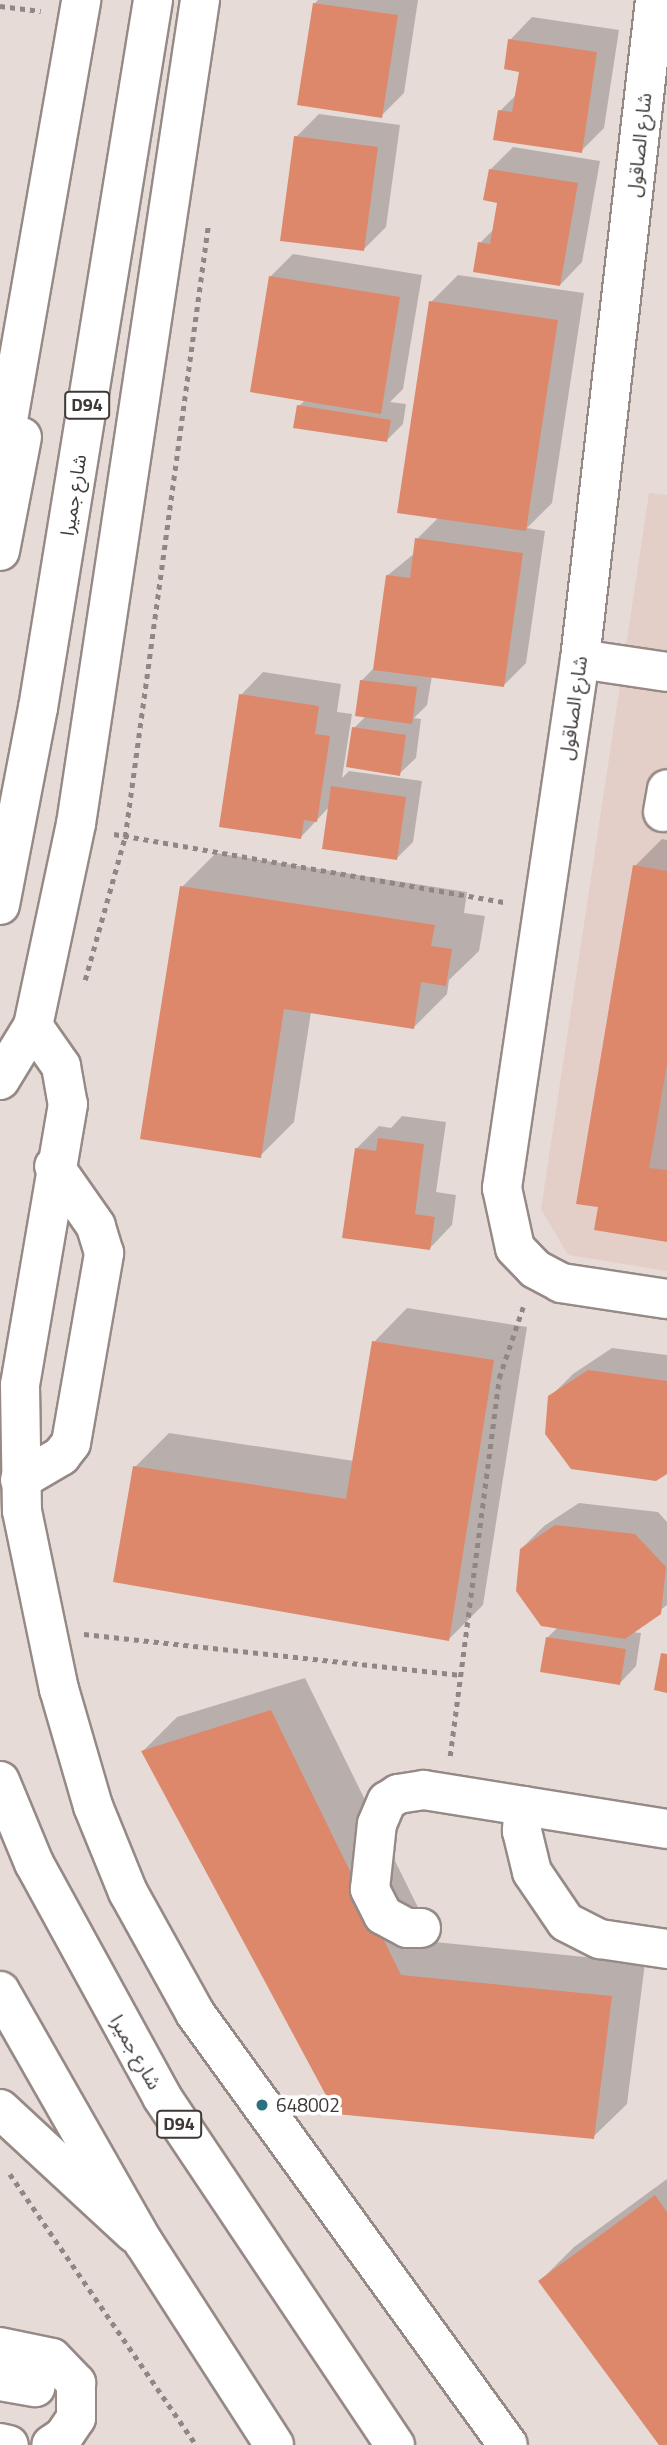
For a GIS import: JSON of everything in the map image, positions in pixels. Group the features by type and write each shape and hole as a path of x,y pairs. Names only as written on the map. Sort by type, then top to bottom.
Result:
{"street":[{"path":"0,466 8,362 81,0"},
{"name":"شارع جميرا","path":"0,905 9,807 153,0"},
{"path":"0,1080 33,1026 76,824 200,0"},
{"name":"شارع الصاقول","path":"656,0 580,659 502,1188 515,1248 535,1269 561,1283 667,1299"},
{"path":"0,551 30,390 8,362"},
{"path":"580,659 667,672"},
{"path":"33,1026 52,1049 67,1085 66,1123 54,1166 20,1385 20,1480 45,1630 93,1807 128,1892 195,2013 508,2445"},
{"path":"20,1480 61,1456 71,1443 104,1253 96,1226 54,1166"},
{"name":"شارع جميرا","path":"0,1782 34,1864 155,2086 395,2445"},
{"path":"421,1928 394,1923 375,1903 370,1875 377,1824 387,1801 410,1789 667,1829"},
{"path":"524,1806 523,1831 532,1872 541,1892 566,1922 600,1939 667,1949"},
{"path":"0,1991 144,2243 274,2445"},
{"path":"0,2109 144,2243"},
{"path":"0,2347 52,2358 76,2383 76,2418 63,2437 51,2445"},
{"path":"0,2443 9,2445"}],"path":[{"path":"82,990 125,837 210,213"},
{"path":"76,824 125,837 544,909"},
{"path":"446,1794 459,1675 499,1378 535,1269"},
{"path":"45,1630 459,1675"},
{"path":"4,2165 197,2445"}],"shaded area":[{"path":"649,493 667,495 667,1271 568,1255 541,1209"}],"building":[{"path":"313,3 398,15 382,118 297,105"},
{"path":"508,39 597,52 582,153 493,140 498,110 512,112 519,72 504,69"},
{"path":"294,136 378,147 364,251 280,241"},
{"path":"489,169 578,183 560,286 473,272 478,242 490,244 497,203 483,200"},
{"path":"269,276 400,297 381,414 250,392"},
{"path":"429,301 558,320 526,531 397,513"},
{"path":"297,405 391,420 387,442 293,428"},
{"path":"415,538 523,553 504,687 373,670 386,575 410,578"},
{"path":"360,680 417,687 412,724 355,716"},
{"path":"239,694 319,706 315,734 330,736 317,822 304,820 301,839 219,827"},
{"path":"352,727 406,735 400,776 346,767"},
{"path":"331,786 406,797 397,860 322,849"},
{"path":"633,865 667,871 667,1064 649,1168 667,1170 667,1242 594,1230 598,1207 576,1204"},
{"path":"180,886 435,925 431,946 452,949 446,986 421,982 414,1029 284,1009 261,1158 140,1139"},
{"path":"378,1138 424,1144 415,1214 435,1217 430,1250 342,1238 355,1148 376,1151"},
{"path":"372,1341 494,1360 449,1641 113,1582 133,1466 346,1499"},
{"path":"588,1370 667,1381 667,1474 656,1481 571,1469 545,1434 548,1396"},
{"path":"555,1525 635,1534 666,1567 661,1614 625,1639 541,1626 516,1591 520,1549"},
{"path":"546,1637 626,1649 620,1685 540,1672"},
{"path":"661,1653 667,1654 667,1693 654,1690"},
{"path":"271,1710 401,1975 612,1996 594,2139 336,2114 141,1751"},
{"path":"655,2195 667,2212 667,2445 659,2445 538,2281"}],"place":[{"name":"648002","path":"262,2105"}]}
